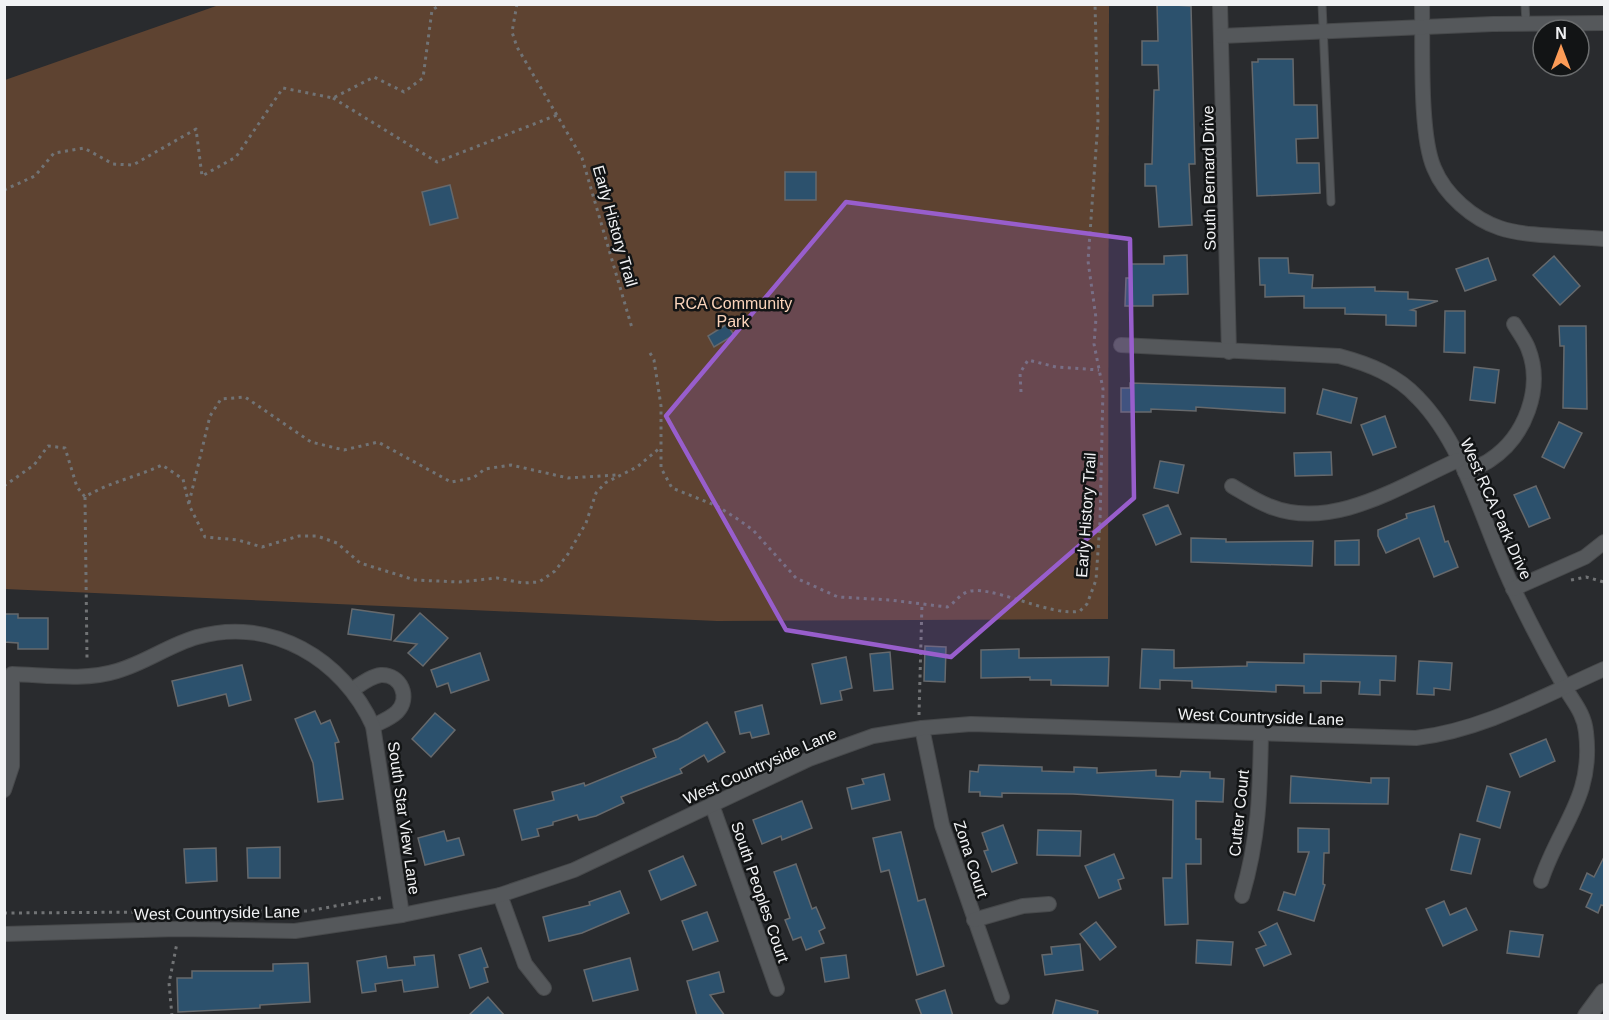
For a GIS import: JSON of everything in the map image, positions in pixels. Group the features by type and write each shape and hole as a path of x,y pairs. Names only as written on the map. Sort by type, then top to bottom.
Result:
{"street":[{"name":"South Bernard Drive","path":"1220,4 1229,352"},
{"path":"1422,4 1426,134 1434,168 1456,200 1474,215 1499,228 1518,232 1604,239"},
{"path":"1221,36 1526,23 1605,23"},
{"path":"1232,486 1269,507 1298,512 1331,511 1364,502 1461,466 1489,460 1508,445 1523,424 1529,410 1533,377 1531,361 1528,348 1514,324"},
{"name":"West RCA Park Drive","path":"1121,345 1339,356 1376,368 1405,385 1418,397 1436,421 1461,466 1513,589 1564,687 1583,717 1587,767 1574,814 1550,854 1541,881"},
{"path":"1513,589 1585,557 1605,542"},
{"name":"South Star View Lane","path":"8,674 87,676 116,672 198,637 242,633 269,636 306,650 328,665 352,690 373,726 402,915"},
{"name":"West Countryside Lane","path":"4,934 177,929 295,931 402,915 500,895 574,870 809,759 873,736 922,728 971,724 1387,738 1442,735 1487,722 1605,669"},
{"path":"4,790 12,766 8,674"},
{"name":"South Star View Lane","path":"352,690 369,679 385,675 395,678 402,685 404,695 397,712 373,726"},
{"name":"Zona Court","path":"922,728 942,825 1002,997"},
{"name":"Cutter Court","path":"1242,896 1257,830 1261,733"},
{"name":"South Peoples Court","path":"712,805 777,989"},
{"path":"500,895 525,964 544,988"},
{"path":"974,920 1023,906 1049,904"},
{"path":"1587,1016 1605,993"}],"lane":[{"path":"1322,4 1331,202"},
{"path":"1526,4 1526,23"}],"path":[{"path":"333,98 374,77 404,92 423,78 432,10 442,4"},
{"name":"Early History Trail","path":"516,4 512,32 517,47 582,158 632,328"},
{"name":"Early History Trail","path":"650,353 654,360 661,406 662,475 672,488 717,506 753,530 796,578 838,597 946,607 966,592 980,591 1010,597 1026,605 1069,613 1080,611 1087,604 1096,580 1100,522 1103,388 1094,344 1096,318 1088,261 1098,121 1095,4"},
{"path":"4,190 35,176 54,153 84,148 113,164 134,165 196,129 202,176 236,156 283,88 333,98 437,162 557,115"},
{"path":"1021,392 1020,373 1028,360 1056,367 1099,370"},
{"path":"189,505 210,416 221,399 245,397 311,442 344,450 378,442 451,482 473,478 485,469 511,465 568,478 619,474 637,467 661,447"},
{"path":"4,486 34,465 48,446 65,448 77,487 85,497 87,658"},
{"path":"85,497 105,485 138,477 162,465 183,479 189,505 205,537 238,540 262,548 299,536 317,536 337,543 360,563 415,580 459,582 497,578 539,582 555,571 586,523 596,493 619,474"},
{"path":"1564,581 1586,578 1605,582"},
{"path":"922,603 917,710 922,728"},
{"path":"4,913 308,911 386,897"},
{"path":"172,1016 169,983 177,946"}],"highlighted area":[{"path":"846,202 1130,239 1134,498 951,657 786,630 666,416"}],"green space":[{"name":"RCA Community Park","path":"219,5 1109,5 1108,619 717,621 5,589 5,80"}],"building":[{"path":"1157,4 1191,6 1195,164 1189,164 1192,225 1159,227 1156,186 1145,186 1145,164 1152,164 1154,90 1159,90 1158,65 1142,65 1142,41 1158,41"},
{"path":"1258,59 1293,59 1294,105 1317,105 1318,138 1296,139 1297,163 1319,163 1320,193 1257,196 1252,62 1258,62"},
{"path":"785,172 816,172 816,200 785,200"},
{"path":"450,185 458,218 430,225 422,192"},
{"path":"1187,255 1188,294 1153,295 1153,306 1125,306 1126,278 1130,278 1130,264 1164,264 1164,256"},
{"path":"1554,256 1580,286 1560,305 1533,275"},
{"path":"1259,258 1288,258 1289,273 1313,275 1312,288 1375,287 1375,291 1408,292 1408,299 1438,301 1411,310 1416,311 1416,326 1386,325 1386,315 1345,314 1345,308 1304,308 1304,296 1265,297 1265,285 1260,285"},
{"path":"1488,258 1496,280 1465,291 1456,269"},
{"path":"1445,311 1465,311 1465,353 1444,352"},
{"path":"727,324 734,335 714,347 708,336"},
{"path":"1559,326 1586,326 1587,409 1563,408 1564,346 1560,346"},
{"path":"1474,367 1499,370 1495,403 1470,400"},
{"path":"1130,383 1285,388 1285,413 1196,407 1196,411 1151,409 1151,412 1121,412 1121,388 1130,388"},
{"path":"1323,389 1357,398 1351,423 1317,414"},
{"path":"1385,416 1396,447 1373,455 1361,425"},
{"path":"1559,422 1582,433 1564,468 1542,457"},
{"path":"1331,452 1332,475 1295,476 1294,453"},
{"path":"1160,461 1184,465 1178,493 1154,488"},
{"path":"1536,486 1550,518 1529,527 1514,495"},
{"path":"1168,505 1181,534 1156,545 1143,515"},
{"path":"1434,506 1445,542 1448,541 1458,567 1434,577 1419,538 1386,553 1378,536 1378,530 1407,518 1406,514"},
{"path":"1191,538 1226,539 1226,542 1313,541 1312,566 1191,562"},
{"path":"1359,540 1359,565 1335,565 1335,541"},
{"path":"352,609 394,615 391,640 348,634"},
{"path":"420,613 448,638 423,666 408,653 417,644 394,641"},
{"path":"4,614 18,614 18,618 48,618 48,649 18,649 18,643 4,642"},
{"path":"925,646 946,647 945,682 924,681"},
{"path":"1019,649 1019,658 1109,657 1108,686 1051,685 1051,680 1030,680 1030,677 981,678 981,650"},
{"path":"1142,649 1174,650 1174,668 1247,666 1247,662 1304,663 1304,654 1396,656 1395,681 1380,680 1380,695 1359,694 1360,682 1321,681 1321,693 1304,693 1304,686 1276,685 1276,692 1192,688 1192,681 1160,680 1160,689 1140,688"},
{"path":"890,652 893,689 874,691 870,654"},
{"path":"480,653 489,680 451,693 448,683 437,687 431,670"},
{"path":"846,657 852,688 840,691 842,700 821,704 812,664"},
{"path":"1419,661 1452,663 1450,690 1434,688 1434,695 1417,694"},
{"path":"242,665 251,700 229,706 226,694 178,706 172,681"},
{"path":"762,705 769,734 752,738 750,732 740,734 735,712"},
{"path":"315,711 321,724 330,720 339,742 335,743 343,799 318,802 313,763 295,719"},
{"path":"435,713 455,730 431,757 412,739"},
{"path":"707,722 725,752 708,762 704,755 680,769 682,773 621,797 624,803 596,816 579,820 577,815 553,822 553,825 537,829 539,836 522,840 514,810 554,800 552,792 584,783 585,786 656,757 653,749 678,739"},
{"path":"1546,739 1555,761 1520,777 1510,754"},
{"path":"979,765 1042,767 1042,771 1074,772 1074,767 1097,768 1097,773 1156,770 1156,776 1180,777 1181,771 1210,772 1210,778 1224,779 1223,802 1196,801 1196,839 1201,839 1201,864 1186,864 1188,924 1165,925 1163,878 1172,878 1173,800 1073,794 1002,793 1002,797 980,796 980,792 969,792 970,771 978,772"},
{"path":"884,774 890,800 852,809 847,788 864,784 862,779"},
{"path":"1291,776 1371,783 1371,778 1389,778 1388,804 1290,803"},
{"path":"1487,786 1510,792 1500,828 1477,821"},
{"path":"802,801 812,828 782,840 781,836 762,844 753,820"},
{"path":"1003,825 1017,863 992,872 984,851 988,850 982,833"},
{"path":"1298,828 1329,829 1329,853 1324,853 1323,884 1325,885 1314,921 1278,910 1284,892 1295,895 1309,852 1298,852"},
{"path":"1038,830 1081,831 1080,856 1037,855"},
{"path":"444,831 447,841 459,838 464,855 425,865 418,838"},
{"path":"901,832 918,901 925,899 944,966 917,975 889,870 881,872 873,838"},
{"path":"1460,834 1480,839 1471,874 1451,870"},
{"path":"280,847 280,878 248,878 247,848"},
{"path":"216,848 217,881 186,883 184,849"},
{"path":"1114,854 1124,878 1118,880 1121,889 1099,898 1085,866"},
{"path":"1605,855 1605,906 1601,905 1598,913 1586,907 1592,894 1580,889 1587,873 1594,877"},
{"path":"683,856 696,885 661,900 649,871"},
{"path":"796,864 812,909 816,907 825,928 819,931 824,943 806,950 801,937 793,940 785,920 790,918 774,872"},
{"path":"620,891 629,913 582,933 549,941 543,917 590,905 589,902"},
{"path":"1444,901 1450,915 1466,908 1477,930 1443,946 1426,909"},
{"path":"707,912 718,941 693,950 682,921"},
{"path":"1096,922 1116,947 1100,960 1080,934"},
{"path":"1277,923 1291,954 1264,966 1256,949 1266,945 1259,932"},
{"path":"1510,931 1543,935 1539,957 1507,953"},
{"path":"1197,940 1233,942 1231,965 1196,963"},
{"path":"1080,944 1083,970 1045,975 1042,955 1052,954 1051,947"},
{"path":"481,948 488,967 484,968 488,982 470,988 459,955"},
{"path":"434,955 438,987 404,992 402,980 375,984 376,991 362,993 357,961 386,956 388,968 415,965 414,957"},
{"path":"846,955 849,978 825,982 821,958"},
{"path":"630,958 638,990 593,1001 584,970"},
{"path":"308,963 310,1002 260,1005 260,1008 178,1012 177,978 192,978 192,971 273,971 273,964"},
{"path":"719,972 724,992 710,995 725,1016 697,1016 687,981"},
{"path":"945,990 953,1016 922,1016 916,1000"},
{"path":"488,997 505,1016 468,1016"},
{"path":"1056,1000 1098,1011 1097,1016 1052,1016"}]}
